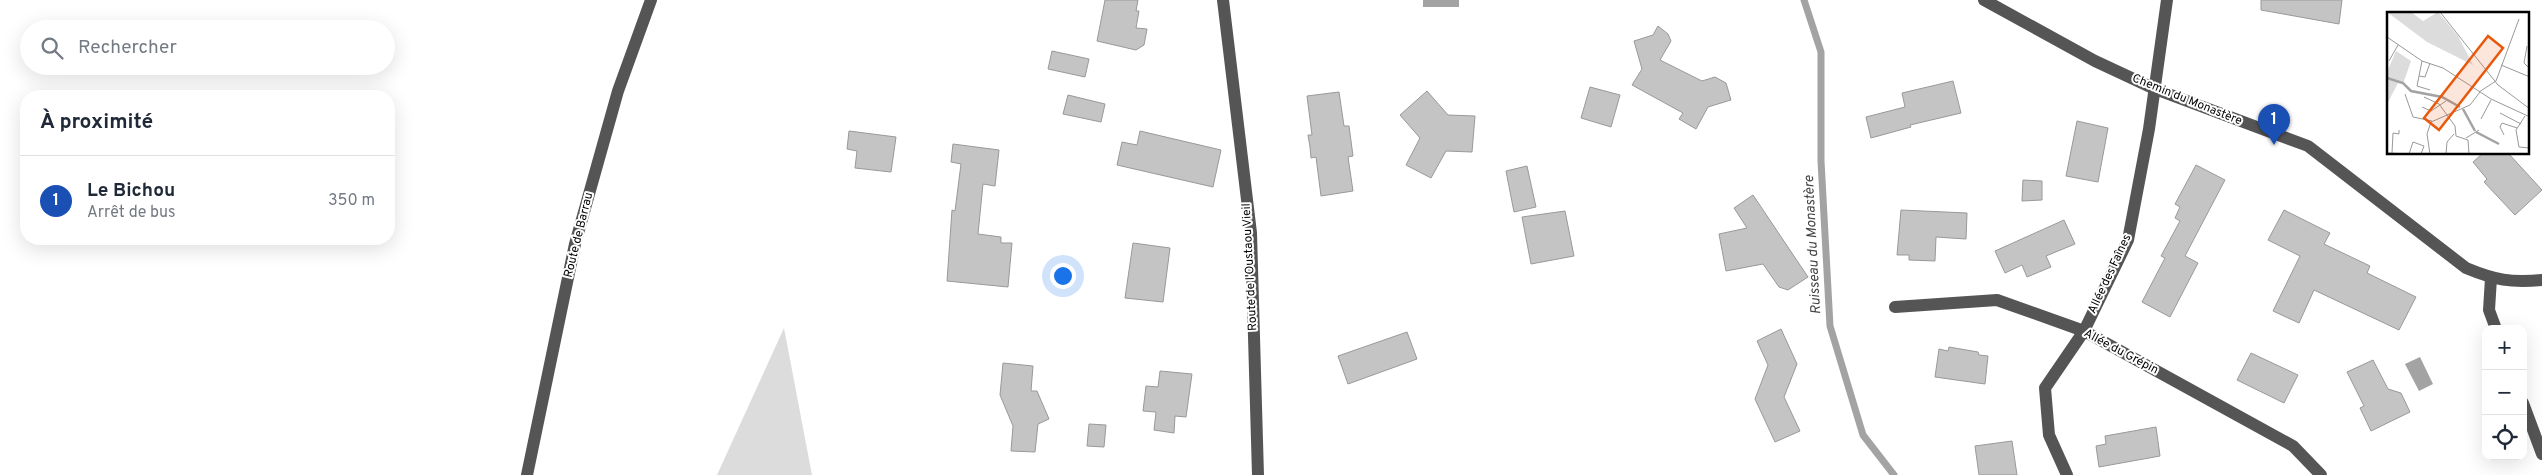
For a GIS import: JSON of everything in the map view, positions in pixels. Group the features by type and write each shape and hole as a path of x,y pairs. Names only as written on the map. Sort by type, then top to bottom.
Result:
{"street":[{"name":"Route de Barrau","path":"527,475 576,244 618,91 651,0"},
{"name":"Route de l'Oustaou Vieil","path":"1223,0 1251,233 1258,475"},
{"name":"Chemin du Monastère","path":"1984,0 2095,61 2155,89 2308,146 2466,268 2491,278 2515,282 2542,280"},
{"name":"Allée des Faînes","path":"2067,475 2049,435 2045,388 2084,330 2128,240 2155,89 2167,0"},
{"path":"2491,278 2490,310 2495,325"},
{"name":"Allée du Grépin","path":"1895,307 1997,300 2084,330 2293,446 2321,475"},
{"path":"2527,413 2542,454"}],"shaded area":[{"path":"1423,0 1459,0 1459,7 1423,7"},
{"path":"784,328 812,475 717,475"},
{"path":"2420,357 2433,384 2419,391 2405,364"}],"building":[{"path":"1105,0 1138,0 1136,11 1139,11 1136,28 1147,29 1144,45 1136,50 1097,41"},
{"path":"2261,0 2342,0 2339,24 2261,10"},
{"path":"1658,26 1668,34 1671,41 1660,60 1702,81 1715,77 1726,83 1731,100 1708,107 1696,129 1679,119 1683,113 1632,85 1642,69 1634,41 1653,35"},
{"path":"1052,51 1089,59 1085,77 1048,69"},
{"path":"1953,81 1961,113 1910,125 1911,127 1871,138 1866,117 1905,107 1902,93"},
{"path":"1590,87 1620,95 1611,127 1581,118"},
{"path":"1427,91 1448,115 1475,116 1472,152 1446,151 1431,178 1406,165 1420,138 1400,115"},
{"path":"1339,92 1344,126 1349,126 1353,156 1348,157 1353,191 1321,196 1316,157 1311,158 1308,135 1312,135 1307,96"},
{"path":"1068,95 1105,104 1101,122 1063,114"},
{"path":"2077,121 2108,128 2098,182 2066,176"},
{"path":"849,131 896,137 891,172 855,168 857,151 847,149"},
{"path":"1140,131 1221,150 1213,187 1117,165 1122,142 1137,145"},
{"path":"953,144 999,150 995,186 983,184 978,234 1001,237 1001,243 1012,243 1008,287 947,281 952,210 955,211 961,164 951,162"},
{"path":"2481,155 2510,155 2542,190 2515,215 2484,182 2487,179 2473,162"},
{"path":"2196,165 2225,180 2185,256 2198,263 2170,317 2142,302 2165,258 2161,256 2180,221 2175,218 2180,207 2175,204"},
{"path":"1527,166 1536,207 1514,212 1506,171"},
{"path":"2023,180 2042,181 2042,200 2022,201"},
{"path":"1753,195 1808,277 1788,290 1779,287 1763,264 1726,271 1719,234 1747,228 1734,208"},
{"path":"1901,210 1967,213 1966,239 1936,237 1935,261 1909,260 1909,255 1897,255"},
{"path":"2284,210 2330,233 2324,244 2370,266 2367,273 2416,297 2399,330 2314,290 2299,323 2273,311 2300,256 2268,240"},
{"path":"1565,211 1574,256 1531,264 1522,217"},
{"path":"2064,220 2075,244 2046,256 2051,267 2027,277 2022,265 2005,273 1995,251"},
{"path":"1133,243 1170,248 1163,302 1125,298"},
{"path":"1781,329 1797,364 1784,397 1800,431 1775,442 1755,399 1768,365 1757,341"},
{"path":"1407,332 1417,359 1348,384 1338,356"},
{"path":"1949,347 1978,352 1979,355 1988,356 1985,384 1935,377 1939,349 1948,351"},
{"path":"2251,353 2298,375 2284,403 2237,380"},
{"path":"2373,360 2388,389 2401,393 2410,412 2371,431 2360,408 2364,406 2347,372"},
{"path":"1003,363 1033,366 1031,391 1037,391 1049,419 1038,424 1035,452 1011,451 1013,426 1000,395"},
{"path":"1160,371 1192,374 1186,417 1175,416 1174,433 1154,430 1156,412 1143,411 1146,386 1158,387"},
{"path":"1089,424 1106,425 1104,447 1087,446"},
{"path":"2156,427 2160,456 2099,467 2096,446 2106,444 2105,436"},
{"path":"2012,441 2017,475 1979,475 1975,446"}],"waterway":[{"name":"Ruisseau du Monastère","path":"1804,0 1821,52 1821,161 1830,326 1863,435 1894,475"}],"place":[{"name":"Le Bichou","path":"2274,145"}]}
